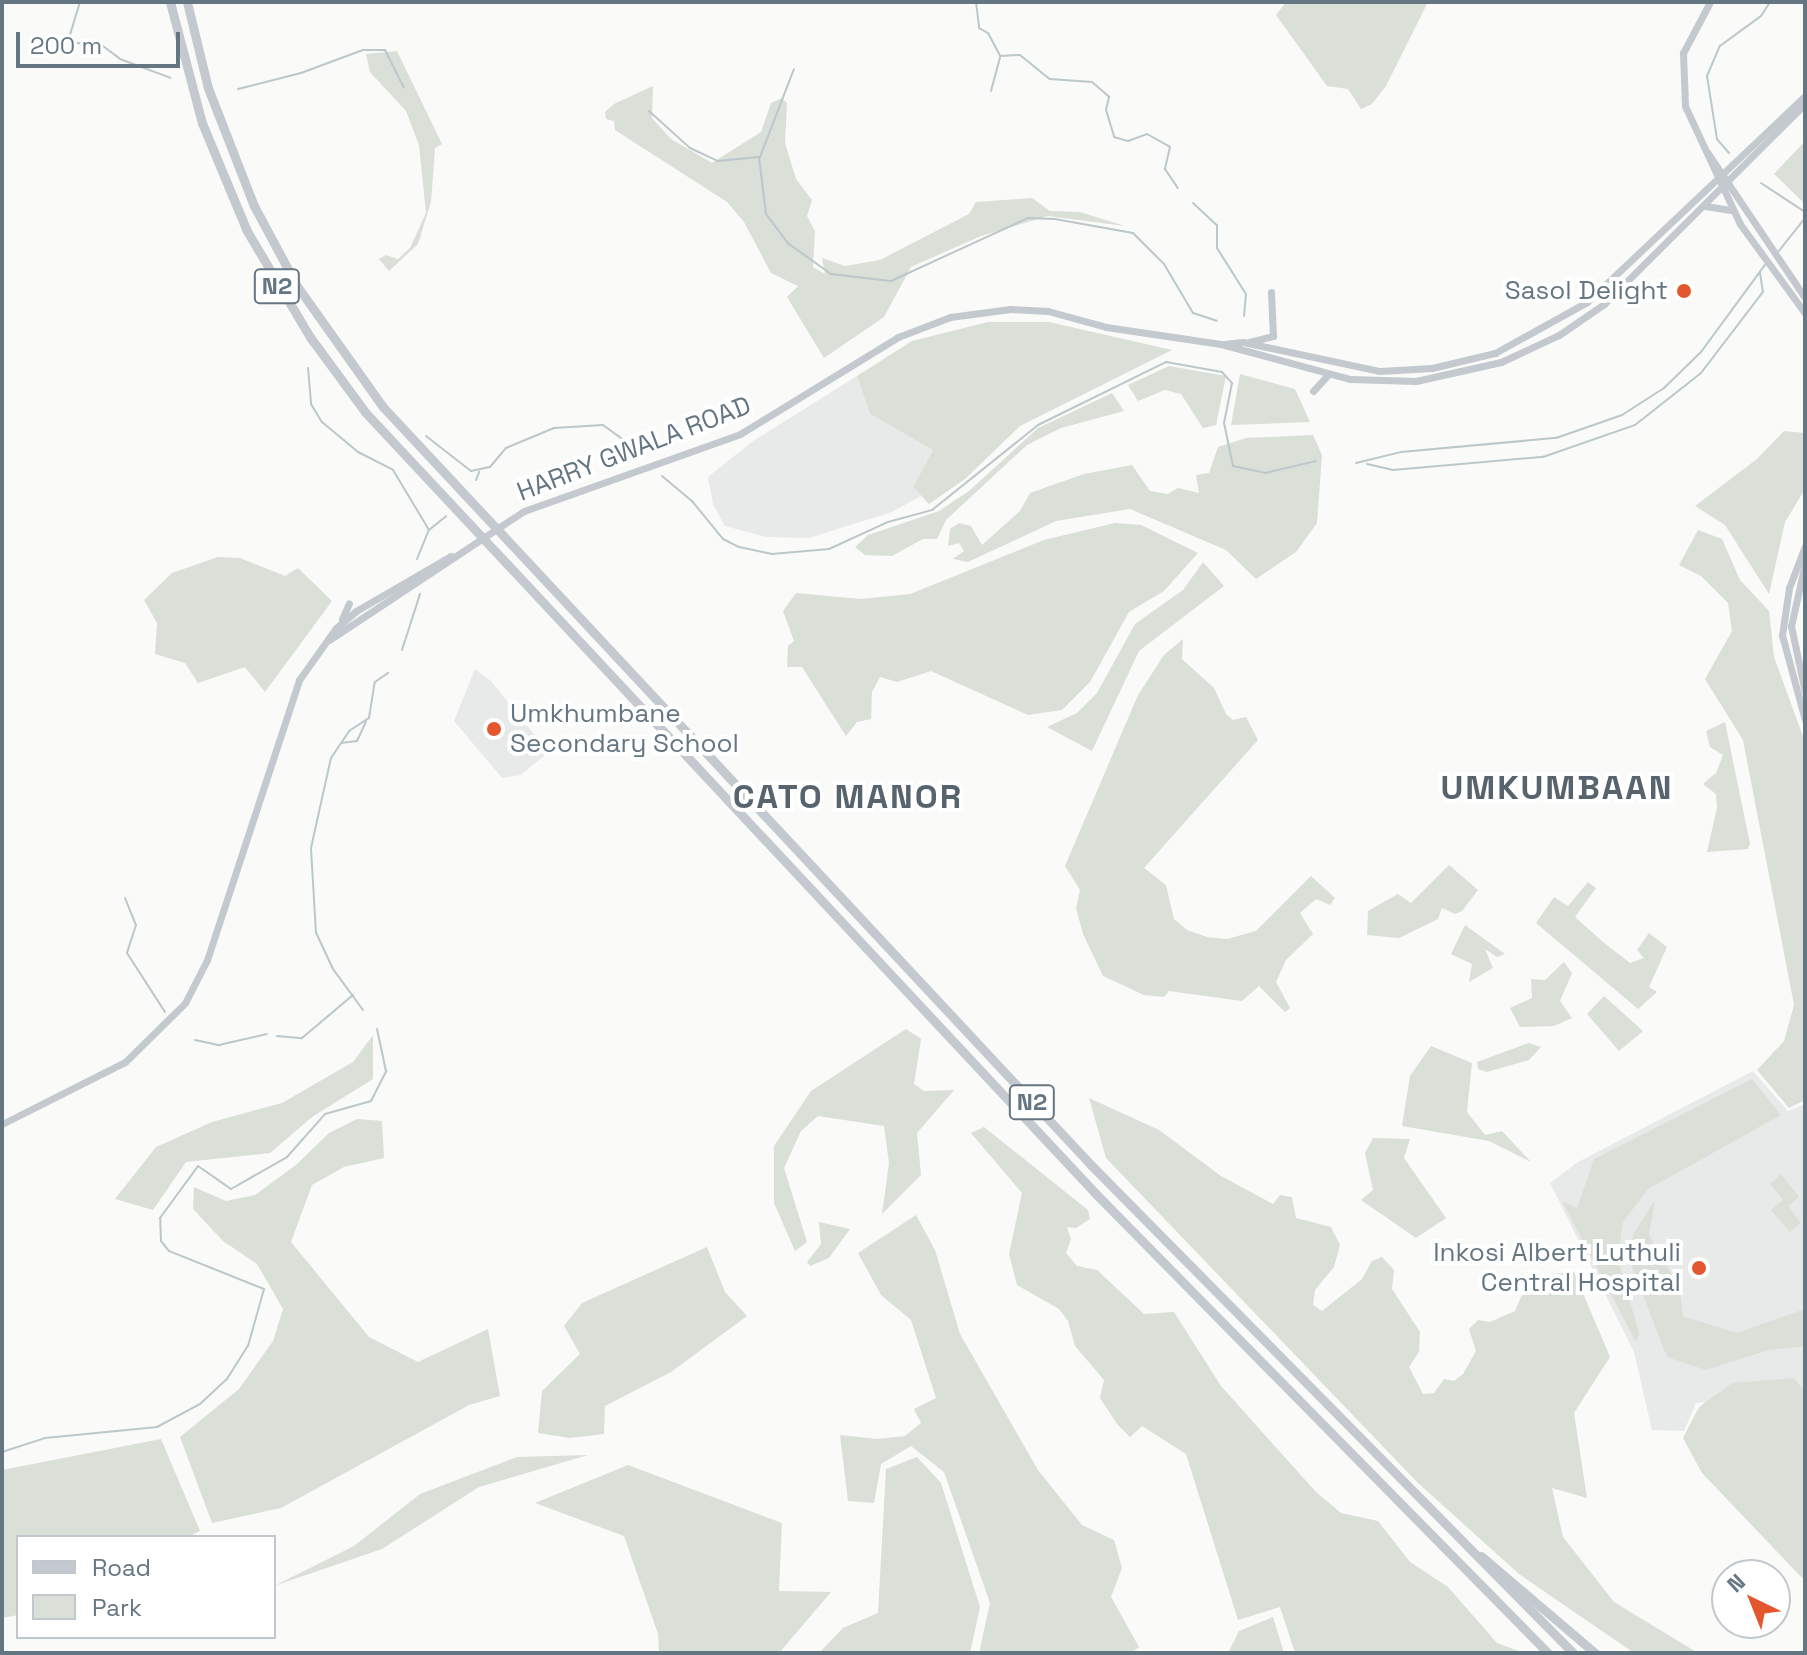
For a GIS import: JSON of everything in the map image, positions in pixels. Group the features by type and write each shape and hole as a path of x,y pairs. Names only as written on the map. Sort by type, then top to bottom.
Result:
{"highway":[{"name":"N2","path":"170,2 213,153 269,271 357,402 1095,1193 1548,1653"},
{"name":"N2","path":"187,2 204,74 236,166 297,286 383,407 1091,1165 1573,1653"},
{"path":"1447,1528 1595,1653"},
{"path":"1523,1628 1541,1653"}],"main road":[{"path":"1710,2 1689,37 1681,67 1685,106 1725,186 1733,211 1776,280 1805,313"},
{"name":"HARRY GWALA ROAD","path":"1221,344 1243,342 1380,371 1432,368 1495,353 1587,302 1805,96"},
{"name":"HARRY GWALA ROAD","path":"329,640 524,511 740,434 898,337 950,317 1010,309 1048,311 1106,327 1221,344 1329,374 1416,381 1459,374 1523,353 1604,304 1805,104"},
{"path":"1701,143 1720,177"},
{"path":"1711,156 1734,164"},
{"path":"1740,172 1740,200"},
{"path":"1725,186 1740,200 1783,271 1805,298"},
{"path":"1704,206 1716,204 1733,211"},
{"path":"1243,342 1273,336 1271,292"},
{"path":"1313,391 1329,374"},
{"name":"HARRY GWALA ROAD","path":"2,1124 125,1062 185,1003 207,960 282,720 299,680 336,628 416,573 471,545"},
{"path":"1805,546 1789,588 1782,635 1805,720"},
{"path":"1805,563 1794,595 1791,626 1805,692"},
{"path":"336,628 349,603"}],"shaded area":[{"path":"857,376 870,414 933,450 913,487 921,496 892,512 809,538 766,537 725,526 713,504 708,477 753,441"},
{"name":"Umkhumbane Secondary School","path":"475,669 491,681 542,744 545,755 521,775 502,778 454,721"},
{"name":"Inkosi Albert Luthuli Central Hospital","path":"1753,1071 1788,1111 1805,1104 1805,1395 1696,1403 1684,1431 1652,1430 1634,1352 1550,1183 1578,1162"}],"green space":[{"path":"1286,2 1428,2 1386,86 1372,104 1361,109 1348,89 1327,86 1276,15"},
{"path":"397,51 442,144 435,148 431,202 418,244 389,271 379,259 386,255 398,259 410,248 426,213 419,145 406,111 370,72 366,54"},
{"path":"653,86 652,118 671,139 712,163 761,132 771,103 782,98 787,103 785,143 796,179 812,200 807,216 815,231 813,267 825,274 822,258 845,266 880,260 969,214 976,202 1032,198 1050,211 1080,212 1125,226 1048,216 981,236 911,267 884,317 824,358 787,297 798,286 771,273 744,222 727,202 615,130 614,121 606,119 605,112 614,104"},
{"path":"1805,141 1805,204 1774,174"},
{"path":"988,322 1049,322 1172,350 1020,426 965,479 929,504 913,487 933,450 870,414 857,376 912,341"},
{"path":"1169,366 1226,376 1216,425 1203,428 1181,394 1165,390 1138,401 1128,385"},
{"path":"1240,374 1295,389 1310,422 1231,425"},
{"path":"1112,393 1124,411 1061,428 1027,445 946,520 937,539 923,539 892,556 865,555 855,547 868,535 939,511 969,491 1038,428"},
{"path":"1784,431 1805,433 1805,489 1785,522 1769,594 1725,525 1695,506 1757,459"},
{"path":"1313,435 1322,455 1317,523 1296,552 1256,579 1226,550 1130,509 1056,521 968,562 953,559 964,551 959,543 948,546 950,529 959,523 971,526 982,545 1020,511 1030,493 1084,474 1132,465 1150,491 1168,494 1178,488 1199,493 1196,475 1209,473 1218,447 1246,438"},
{"path":"1115,523 1141,525 1198,553 1164,591 1129,612 1090,682 1062,710 1028,715 931,671 897,682 880,677 872,692 871,719 857,722 846,736 802,667 787,667 788,646 794,641 783,611 796,593 861,599 910,594 1044,540"},
{"path":"1698,530 1722,539 1740,580 1769,611 1774,657 1805,742 1805,1100 1789,1108 1757,1070 1784,1041 1794,1005 1743,740 1705,679 1732,631 1728,603 1701,576 1679,565"},
{"path":"218,557 240,558 285,576 298,568 332,601 265,692 245,667 198,683 185,663 155,654 157,623 144,600 172,573"},
{"path":"1203,562 1224,586 1139,651 1092,751 1047,727 1077,713 1097,693 1135,624 1183,590"},
{"path":"1183,639 1182,659 1214,688 1226,714 1233,720 1246,717 1258,740 1144,868 1166,885 1174,919 1187,930 1207,937 1227,939 1256,931 1311,876 1335,898 1330,905 1316,899 1300,913 1313,934 1286,960 1276,982 1290,1008 1285,1012 1259,986 1242,1001 1169,991 1164,997 1144,995 1103,976 1083,934 1076,908 1080,890 1065,866 1138,695 1164,655"},
{"path":"1725,722 1750,844 1748,849 1707,852 1717,808 1716,794 1703,784 1716,773 1723,755 1710,747 1706,731"},
{"path":"1449,865 1478,890 1462,911 1455,914 1442,908 1438,919 1399,938 1367,935 1368,911 1398,894 1411,903"},
{"path":"1588,882 1596,888 1575,917 1603,942 1630,963 1644,958 1637,950 1649,933 1667,947 1649,987 1657,992 1638,1009 1536,923 1554,897 1568,906"},
{"path":"1465,925 1505,954 1497,957 1485,949 1493,968 1469,982 1472,964 1451,954"},
{"path":"1564,962 1572,973 1560,1001 1572,1018 1554,1026 1520,1027 1510,1008 1532,998 1531,979 1545,980"},
{"path":"1604,996 1643,1031 1619,1051 1587,1014"},
{"path":"906,1029 921,1039 914,1084 924,1091 954,1090 917,1133 921,1175 882,1214 889,1163 884,1126 818,1116 801,1131 784,1168 807,1242 795,1251 774,1203 774,1146 811,1091"},
{"path":"373,1035 373,1079 312,1117 270,1153 186,1162 153,1210 115,1199 156,1147 212,1122 282,1103 353,1062"},
{"path":"1529,1043 1541,1047 1529,1060 1487,1072 1478,1069 1477,1062"},
{"path":"1431,1046 1472,1063 1467,1112 1485,1135 1502,1131 1531,1162 1489,1141 1402,1126 1410,1076"},
{"path":"1752,1079 1781,1115 1648,1189 1623,1222 1618,1259 1639,1333 1636,1342 1562,1201 1577,1208 1594,1159"},
{"path":"1089,1098 1159,1130 1221,1176 1273,1204 1280,1195 1292,1197 1296,1218 1331,1227 1340,1245 1334,1267 1315,1290 1313,1305 1322,1311 1362,1279 1372,1261 1382,1257 1394,1270 1392,1289 1420,1332 1419,1352 1409,1367 1423,1394 1434,1393 1444,1379 1454,1381 1463,1374 1476,1351 1469,1329 1478,1320 1490,1322 1515,1311 1530,1276 1574,1272 1610,1357 1574,1413 1587,1498 1552,1488 1563,1537 1614,1602 1698,1653 1634,1653 1519,1574 1417,1482 1106,1158"},
{"path":"357,1119 382,1121 384,1158 344,1167 312,1185 291,1242 369,1337 418,1362 488,1329 500,1396 469,1405 281,1508 212,1523 180,1437 239,1389 273,1341 283,1309 257,1264 223,1241 193,1209 194,1187 226,1201 255,1195 296,1165 329,1133"},
{"path":"984,1127 1088,1210 1090,1219 1076,1228 1067,1227 1071,1239 1066,1253 1077,1266 1097,1270 1144,1314 1174,1312 1221,1386 1316,1492 1341,1513 1378,1521 1410,1562 1448,1587 1497,1643 1524,1653 1295,1653 1280,1607 1238,1620 1186,1454 1142,1426 1130,1437 1117,1424 1100,1398 1104,1380 1075,1346 1068,1321 1059,1309 1017,1285 1009,1254 1022,1193 971,1133"},
{"path":"1373,1138 1410,1139 1404,1158 1446,1218 1416,1238 1361,1200 1373,1190 1365,1153"},
{"path":"1781,1174 1799,1197 1788,1206 1801,1223 1790,1232 1771,1210 1783,1200 1770,1184"},
{"path":"1655,1200 1649,1235 1679,1287 1683,1316 1737,1333 1805,1309 1805,1346 1768,1350 1706,1370 1667,1357 1629,1259 1633,1235"},
{"path":"916,1215 935,1250 960,1334 1038,1470 1082,1525 1114,1540 1122,1568 1111,1597 1139,1647 1131,1653 979,1653 990,1603 944,1472 911,1446 881,1464 874,1503 848,1501 840,1435 877,1439 905,1436 921,1423 914,1409 936,1398 911,1320 881,1295 858,1253"},
{"path":"819,1222 850,1229 829,1258 810,1266 807,1262 821,1244"},
{"path":"707,1247 725,1292 747,1316 671,1372 605,1406 604,1434 570,1438 538,1433 542,1391 580,1354 564,1326 582,1303"},
{"path":"1794,1378 1805,1391 1805,1581 1791,1566 1791,1559 1784,1559 1702,1473 1683,1438 1699,1407 1732,1383"},
{"path":"161,1439 200,1531 192,1535 16,1535 16,1615 2,1618 2,1470"},
{"path":"588,1455 479,1487 382,1549 276,1585 354,1546 420,1494 517,1457"},
{"path":"917,1457 941,1483 980,1607 970,1653 819,1653 843,1628 878,1613 886,1469"},
{"path":"628,1465 782,1523 779,1591 831,1592 779,1653 659,1653 658,1634 624,1536 535,1503"},
{"path":"1273,1617 1284,1653 1228,1653 1239,1631"}],"waterway":[{"path":"80,2 69,37 77,43 103,46 120,59 171,78"},
{"path":"976,2 979,28 988,33 1000,56 1020,55 1050,79 1092,82 1109,97 1106,110 1114,137 1128,141 1147,134 1170,147 1165,169 1178,188"},
{"path":"1729,153 1717,139 1707,76 1720,46 1761,16 1770,2"},
{"path":"238,89 301,73 363,50 385,50 404,88"},
{"path":"991,91 1000,57"},
{"path":"760,157 794,69"},
{"path":"649,111 690,148 718,161 759,157 766,214 789,244 831,274 891,281 1028,218 1055,219 1133,233 1164,264 1193,313 1217,321"},
{"path":"1761,183 1805,212"},
{"path":"1193,203 1217,225 1217,248 1246,294 1244,316"},
{"path":"1778,252 1805,218"},
{"path":"1356,463 1401,452 1556,438 1622,415 1664,388 1701,352 1765,265"},
{"path":"1367,464 1393,470 1543,457 1635,425 1701,373 1763,292 1760,272"},
{"path":"662,476 692,501 723,539 739,547 772,554 829,549 888,522 932,510 1038,425 1166,362 1222,372 1232,383 1224,423 1233,466 1265,473 1316,461"},
{"path":"308,368 311,404 322,422 358,452 393,470 429,530"},
{"path":"426,436 471,471 490,467 506,448 554,428 603,425 632,446"},
{"path":"476,480 479,472"},
{"path":"417,559 429,530 446,516"},
{"path":"402,650 420,594"},
{"path":"363,1010 333,969 316,933 311,848 331,758 349,731 369,718 375,682 388,673"},
{"path":"341,743 357,741 366,722"},
{"path":"125,898 136,925 127,953 165,1012"},
{"path":"277,1036 302,1038 353,995"},
{"path":"2,1452 45,1438 157,1427 200,1404 227,1379 248,1346 264,1289 169,1251 161,1241 160,1218 198,1166 231,1189 287,1157 325,1114 371,1101 386,1071 377,1029"},
{"path":"195,1040 219,1045 267,1034"}],"place":[{"name":"Sasol Delight","path":"1684,291"},
{"name":"Umkhumbane Secondary School","path":"494,729"},
{"name":"Inkosi Albert Luthuli Central Hospital","path":"1699,1268"}],"district":[{"name":"UMKUMBAAN","path":"1557,788"},
{"name":"CATO MANOR","path":"848,797"}]}
